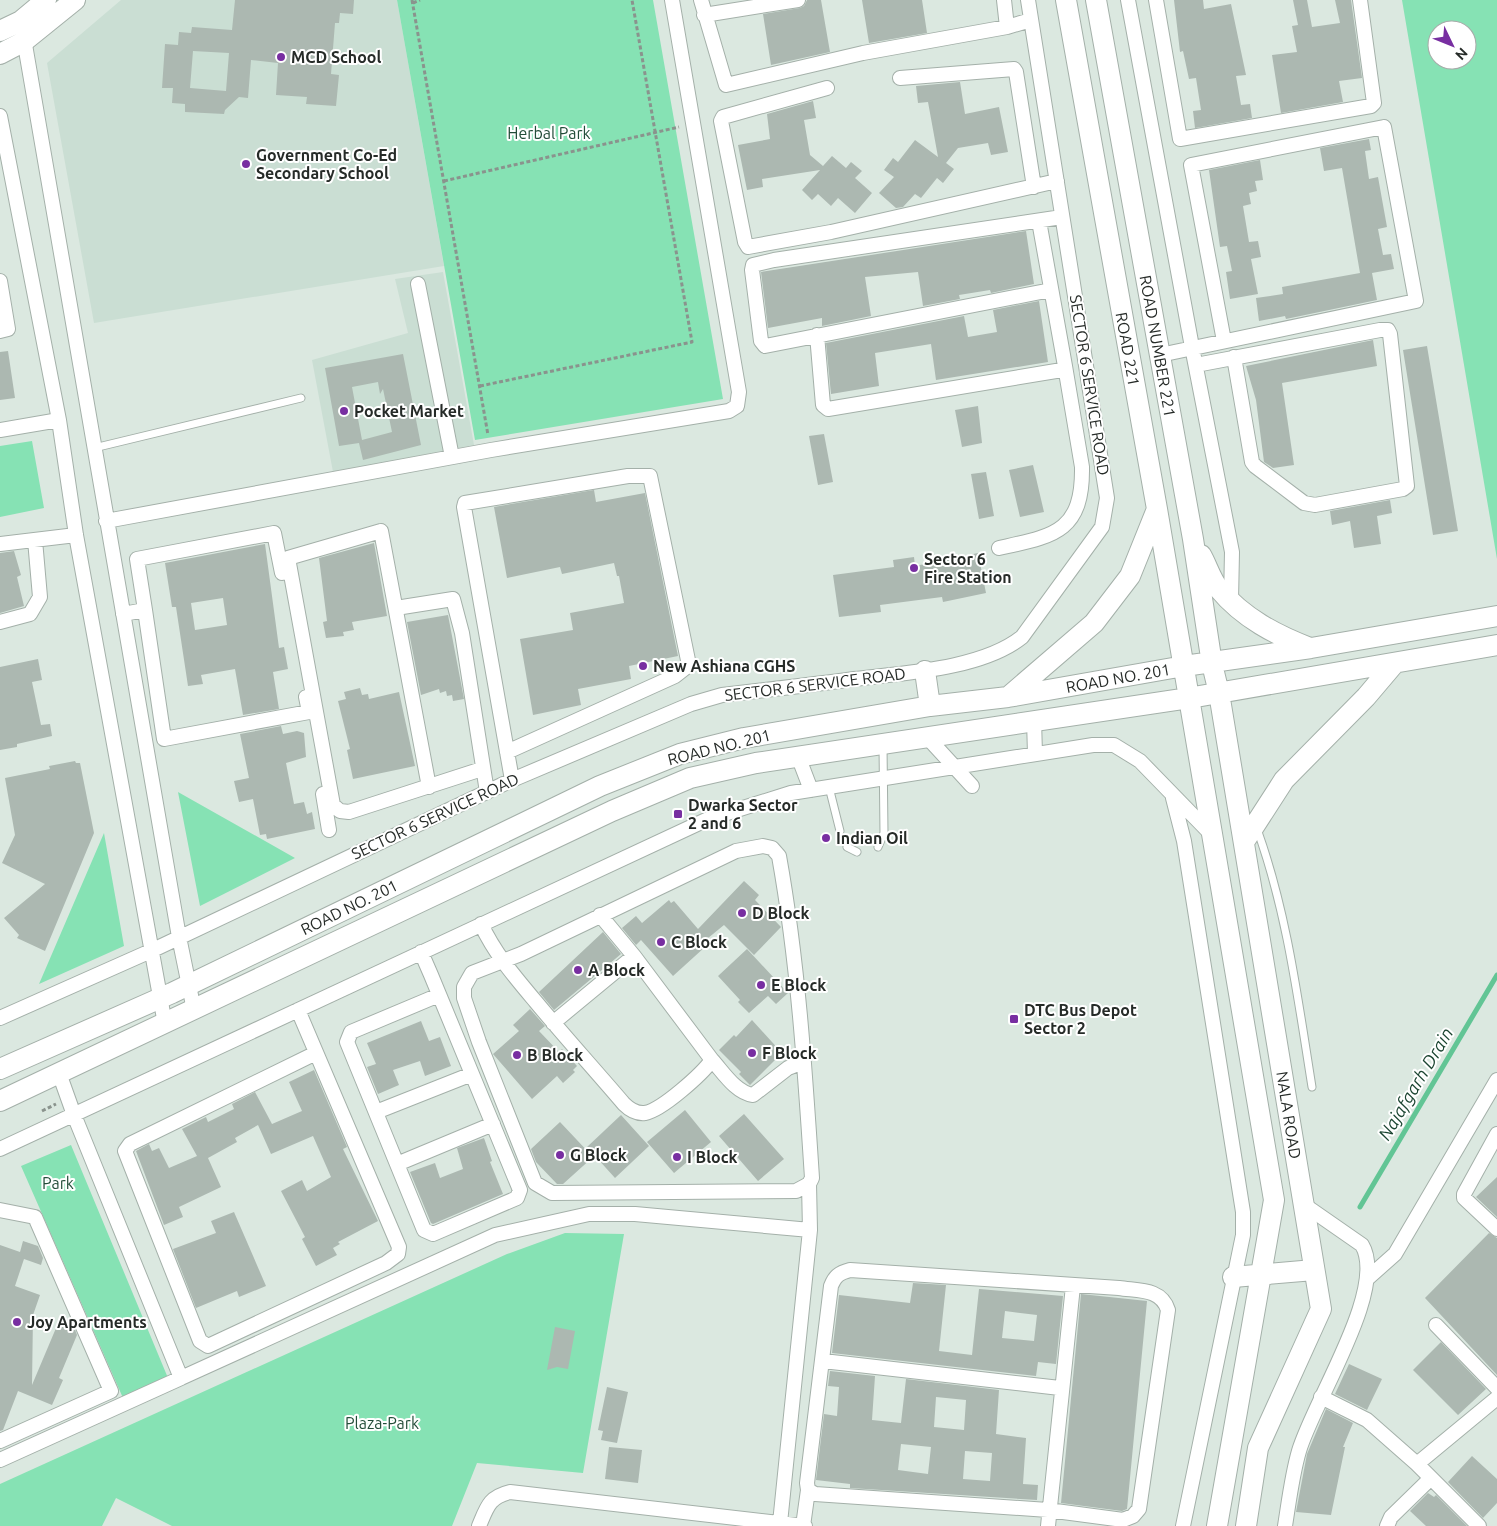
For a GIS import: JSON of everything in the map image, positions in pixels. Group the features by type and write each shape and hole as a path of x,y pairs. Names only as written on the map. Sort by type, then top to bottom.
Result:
{"main road":[{"path":"0,31 21,21 46,0"},
{"path":"0,54 23,42 75,0"},
{"name":"ROAD 221","path":"1066,0 1189,698"},
{"name":"ROAD NUMBER 221","path":"1096,0 1193,540 1212,664 1219,693"},
{"path":"1008,697 1094,623 1130,576 1157,509"},
{"path":"1193,540 1219,589 1231,600 1253,619 1276,634 1311,648"},
{"name":"ROAD NO. 201","path":"0,1069 161,998 600,786 680,754 744,738 930,706 1008,697 1184,666 1212,664 1497,616"},
{"name":"ROAD NO. 201","path":"0,1101 166,1024 612,811 690,778 756,763 798,756 1189,698 1497,645"},
{"path":"1244,842 1284,780 1366,697 1394,664"},
{"path":"924,671 930,706"},
{"name":"NALA ROAD","path":"1219,693 1320,1309 1258,1448 1246,1526"},
{"name":"NALA ROAD","path":"1189,698 1274,1200 1217,1526"},
{"path":"1233,1277 1314,1270"}],"street":[{"path":"106,520 491,450 730,411 737,406 740,392 672,0"},
{"path":"701,0 726,84 863,53 1007,27 1031,20"},
{"path":"704,15 798,0"},
{"path":"1004,0 1007,27"},
{"name":"SECTOR 6 SERVICE ROAD","path":"0,1018 153,950 512,780 709,698 924,671 968,661 1013,644 1022,637 1102,527 1106,511 1106,486 1028,0"},
{"path":"1128,0 1232,552 1231,600"},
{"path":"1156,0 1180,139 1371,106 1374,103 1360,0"},
{"path":"21,21 23,42 178,937 194,1010"},
{"path":"900,78 1014,69 1034,187"},
{"path":"828,88 723,117 721,121 745,242 748,247 832,232 1057,181"},
{"path":"0,116 59,420 76,535 166,1024"},
{"path":"1160,355 1416,301 1384,127 1191,165 1224,341"},
{"path":"1051,290 768,345 762,344 753,265 1062,216"},
{"path":"999,548 1046,538 1058,531 1071,518 1078,504 1082,483 1082,467 1039,221"},
{"path":"0,281 8,329 0,331"},
{"path":"418,284 452,457"},
{"path":"1196,365 1234,357 1388,330 1390,334 1407,486 1315,505 1304,503 1252,462 1234,357"},
{"path":"818,335 823,406 828,409 1059,371 1065,366"},
{"path":"0,430 59,420"},
{"path":"507,752 675,676 689,665 650,476 628,476 465,503 464,507 507,752 512,780"},
{"path":"429,786 380,531 288,558 333,804 340,811 349,812 482,769"},
{"path":"309,712 164,739 137,560 274,533 309,712 329,830"},
{"path":"0,544 76,535"},
{"path":"0,622 30,614 40,597 35,540"},
{"path":"396,608 453,599 462,633 487,792"},
{"path":"123,614 145,610"},
{"path":"1034,720 1035,754"},
{"path":"927,737 972,786"},
{"path":"0,1149 708,819 791,793 1093,745 1114,746 1147,767 1172,795 1212,834"},
{"path":"798,756 811,790"},
{"path":"1172,795 1184,841 1243,1212 1243,1235 1183,1526"},
{"path":"780,1523 810,1230 809,1184 812,1178 800,1018 779,856 772,848 763,846 749,847 736,851 502,961 472,973 464,987 464,998 479,1042 535,1183 543,1189 552,1193 796,1191 809,1184"},
{"path":"600,915 634,956 712,1060 746,1094 753,1095 788,1068 803,1062"},
{"path":"481,924 502,961 553,1023 624,1104 637,1113 646,1113 657,1108 696,1077 712,1060"},
{"path":"421,952 439,995 472,1074 492,1124 520,1190 517,1198 433,1234 424,1230 347,1042 347,1037 351,1032 439,995"},
{"path":"553,1023 634,956"},
{"path":"298,1010 398,1247 398,1254 386,1263 208,1346 200,1341 125,1150 130,1144 316,1053"},
{"path":"59,1073 74,1115 181,1378"},
{"path":"376,1112 472,1074"},
{"path":"1368,1278 1395,1254 1497,1080"},
{"path":"397,1164 492,1124"},
{"path":"1497,1134 1464,1194 1464,1198 1497,1229"},
{"path":"1285,1526 1299,1450 1364,1296 1368,1278 1367,1254 1362,1245 1303,1204"},
{"path":"0,1210 35,1217 111,1391 0,1441"},
{"path":"0,1460 495,1235 537,1224 589,1214 635,1214 810,1230"},
{"path":"479,1526 489,1504 497,1495 510,1492 804,1526 807,1483 831,1286 834,1278 842,1272 850,1270 1149,1292 1158,1294 1166,1301 1168,1310 1139,1509 1133,1516 1123,1520 1048,1510 815,1494 808,1490"},
{"path":"1048,1526 1060,1388 1072,1286"},
{"path":"1436,1325 1497,1388"},
{"path":"823,1360 1060,1388"},
{"path":"1321,1397 1367,1420 1432,1478 1479,1526"},
{"path":"1417,1464 1497,1398"},
{"path":"1387,1526 1391,1517 1432,1478"}],"lane":[{"path":"94,448 301,398"},
{"path":"878,847 884,833 883,743"},
{"path":"829,787 840,831"},
{"path":"1255,824 1270,864 1286,929 1312,1087"},
{"path":"847,847 857,852"}],"path":[{"path":"420,0 412,1 491,450"},
{"path":"480,386 692,342 632,0"},
{"path":"444,181 693,124"}],"shaded area":[{"name":"Government Co-Ed Secondary School","path":"121,0 397,0 444,266 94,323 47,63"},
{"path":"443,272 474,445 333,472 312,360 408,333 395,279"}],"green space":[{"name":"Herbal Park","path":"397,0 653,0 723,399 475,440"},
{"path":"1402,0 1497,0 1497,559"},
{"path":"32,441 44,508 0,517 0,446"},
{"path":"178,792 295,858 200,906"},
{"path":"104,833 124,946 39,984"},
{"name":"Park","path":"71,1145 168,1378 123,1398 21,1166"},
{"name":"Plaza-Park","path":"565,1233 624,1234 583,1473 477,1463 452,1526 172,1526 116,1498 102,1526 0,1526 0,1484 507,1254"}],"building":[{"name":"MCD School","path":"235,0 354,0 353,14 340,13 339,23 335,23 331,74 339,75 336,106 306,104 307,97 276,95 278,63 251,60 248,98 239,97 225,110 224,114 185,112 185,104 172,103 173,88 162,88 165,44 178,45 179,32 191,33 192,27 232,30","holes":["193,51 229,53 226,91 190,88"]},
{"path":"807,0 821,0 830,52 771,65 763,14 800,8 804,6"},
{"path":"862,0 922,0 927,33 869,43"},
{"path":"1174,0 1203,0 1204,9 1231,4 1246,75 1236,76 1241,105 1250,104 1252,118 1195,128 1193,111 1201,110 1196,78 1189,79 1183,51 1180,52"},
{"path":"1293,0 1307,0 1312,27 1340,23 1335,0 1351,0 1362,78 1339,81 1343,102 1281,113 1272,55 1297,52 1292,26 1298,25"},
{"path":"960,82 965,114 999,107 1008,152 991,155 988,143 958,148 946,163 954,169 943,183 937,178 921,198 915,194 903,207 896,208 879,193 894,177 884,170 893,158 898,162 915,140 938,157 928,102 918,103 916,86"},
{"path":"813,101 816,118 804,120 810,155 823,166 832,156 846,168 851,162 862,171 855,178 872,193 855,213 838,198 831,206 818,194 812,200 802,190 820,170 762,179 763,187 747,190 738,145 770,139 767,114"},
{"path":"1369,139 1371,150 1365,151 1369,179 1378,177 1387,227 1378,229 1383,255 1391,254 1394,269 1372,273 1377,300 1286,319 1285,316 1259,321 1256,298 1283,294 1282,287 1360,273 1342,168 1324,171 1320,148"},
{"path":"1260,160 1263,180 1255,181 1257,191 1249,193 1251,204 1243,206 1249,242 1258,241 1261,257 1251,259 1258,294 1230,299 1226,272 1232,271 1227,246 1220,247 1209,170"},
{"path":"1026,231 1034,284 991,293 990,290 959,295 960,299 923,306 918,272 865,277 871,316 822,326 822,318 768,328 761,272"},
{"path":"1039,301 1048,362 936,380 931,344 875,353 879,386 831,394 826,343 964,316 968,337 997,332 993,310"},
{"path":"1373,340 1377,366 1282,383 1294,465 1273,468 1264,462 1256,400 1246,366"},
{"path":"1427,346 1458,531 1433,535 1403,350"},
{"path":"8,351 15,398 0,400 0,352"},
{"path":"403,354 421,445 363,460 359,443 339,446 325,368","holes":["378,382 380,394 383,389 392,432 362,440 352,387"]},
{"path":"978,406 982,443 962,447 955,410"},
{"path":"824,434 833,482 818,485 809,436"},
{"path":"1033,465 1044,512 1020,517 1009,470"},
{"path":"986,472 994,516 979,519 971,474"},
{"path":"594,490 596,502 645,493 678,656 629,666 631,679 578,689 581,705 533,715 520,639 573,630 570,613 624,603 619,576 617,576 614,563 562,574 560,567 507,578 494,507"},
{"path":"1390,500 1392,513 1377,516 1381,544 1354,548 1350,521 1332,525 1330,511"},
{"path":"374,543 387,616 352,622 354,630 343,632 344,636 326,638 323,622 327,621 319,558"},
{"path":"265,544 279,648 284,647 288,669 273,672 279,709 243,715 235,669 201,675 203,684 188,686 176,607 172,607 165,563","holes":["223,598 227,625 195,630 191,603"]},
{"path":"14,551 21,575 17,577 24,606 0,613 0,553"},
{"path":"978,553 986,593 943,602 942,597 880,605 881,612 839,617 833,575 894,567 893,560 914,557 915,566"},
{"path":"448,615 464,699 453,701 452,695 447,696 446,691 440,693 439,689 421,695 407,622"},
{"path":"38,659 42,680 32,682 41,725 50,724 52,736 17,744 17,747 0,750 0,667"},
{"path":"360,688 362,695 368,694 369,699 399,692 415,766 353,779 347,750 350,749 338,701 346,699 344,692"},
{"path":"281,726 283,734 297,731 304,733 306,757 286,763 294,804 304,802 307,814 312,812 315,829 267,839 266,834 260,835 253,799 239,802 234,781 249,778 240,734"},
{"path":"75,761 80,763 94,833 45,951 17,938 19,935 4,918 45,884 2,863 15,835 5,778 50,769 49,766"},
{"path":"744,881 759,895 755,900 781,927 754,955 724,925 702,943 705,947 673,976 641,940 636,945 622,928 636,916 642,923 669,900 671,903 674,901 698,929"},
{"name":"A Block","path":"603,932 621,954 554,1010 539,992"},
{"name":"E Block","path":"747,949 788,993 776,1004 768,996 749,1013 718,976"},
{"name":"B Block","path":"530,1009 545,1026 539,1031 559,1052 562,1049 577,1066 573,1070 575,1072 563,1083 557,1076 532,1099 493,1054 519,1031 513,1025"},
{"name":"F Block","path":"752,1020 782,1053 750,1085 739,1074 741,1072 719,1050 734,1035 736,1037"},
{"path":"421,1021 429,1041 440,1037 451,1066 425,1076 420,1061 393,1070 399,1085 378,1094 367,1067 376,1064 367,1043"},
{"path":"314,1070 347,1147 343,1149 378,1221 338,1242 340,1244 333,1248 337,1255 316,1266 302,1239 305,1237 281,1191 302,1180 307,1191 331,1177 313,1136 271,1154 258,1125 235,1138 237,1142 208,1158 221,1187 179,1207 183,1217 164,1225 136,1151 149,1144 152,1151 159,1148 169,1168 197,1156 182,1129 206,1117 208,1122 234,1109 232,1104 255,1092 272,1124 302,1111 289,1082"},
{"name":"I Block","path":"685,1110 711,1142 674,1173 647,1142"},
{"path":"744,1114 784,1159 758,1181 719,1136"},
{"path":"621,1115 649,1146 615,1178 587,1147"},
{"name":"G Block","path":"560,1122 593,1157 563,1184 557,1184 536,1162 531,1149"},
{"path":"484,1138 492,1161 490,1162 503,1194 433,1224 431,1223 410,1172 435,1163 440,1178 463,1169 457,1148"},
{"path":"1497,1177 1497,1217 1476,1197"},
{"path":"234,1212 266,1286 239,1297 237,1291 196,1308 173,1249 216,1233 211,1221"},
{"path":"1489,1233 1497,1238 1497,1375 1425,1298"},
{"path":"23,1241 38,1246 43,1258 41,1265 24,1259 15,1286 40,1295 33,1315 32,1385 59,1321 74,1327 77,1335 59,1378 63,1380 52,1405 18,1391 3,1430 0,1431 0,1245 20,1252"},
{"path":"913,1283 946,1285 939,1351 972,1355 979,1289 1063,1296 1056,1364 1038,1362 1036,1376 832,1353 839,1295 910,1303","holes":["1005,1311 1037,1315 1034,1341 1002,1338"]},
{"path":"1081,1294 1147,1301 1127,1509 1122,1511 1061,1503"},
{"path":"555,1327 575,1331 568,1369 557,1367 547,1370"},
{"path":"1441,1342 1486,1389 1458,1415 1413,1370"},
{"path":"1349,1364 1382,1379 1367,1410 1335,1394"},
{"path":"830,1371 875,1376 872,1420 901,1423 906,1379 999,1390 996,1434 1026,1438 1023,1484 1038,1485 1037,1500 850,1488 850,1484 816,1480 824,1414 837,1416 839,1387 828,1386","holes":["936,1397 966,1400 964,1430 934,1427","901,1444 931,1447 928,1474 898,1470","965,1451 992,1453 990,1481 963,1479"]},
{"path":"607,1387 628,1392 617,1443 601,1440 603,1431 598,1430"},
{"path":"1326,1409 1353,1423 1343,1447 1345,1447 1331,1515 1296,1512 1307,1454"},
{"path":"609,1447 642,1450 638,1483 605,1479"},
{"path":"1472,1456 1497,1479 1497,1503 1483,1518 1448,1482"},
{"path":"1428,1493 1434,1497 1436,1495 1467,1526 1426,1526 1410,1511"}],"waterway":[{"name":"Najafgarh Drain","path":"1360,1207 1497,975"}],"place":[{"name":"MCD School","path":"281,57"},
{"name":"Government Co-Ed Secondary School","path":"246,164"},
{"name":"Pocket Market","path":"344,411"},
{"name":"Sector 6 Fire Station","path":"914,568"},
{"name":"New Ashiana CGHS","path":"643,666"},
{"name":"Dwarka Sector 2 and 6","path":"678,814"},
{"name":"Indian Oil","path":"826,838"},
{"name":"D Block","path":"742,913"},
{"name":"C Block","path":"661,942"},
{"name":"A Block","path":"578,970"},
{"name":"E Block","path":"761,985"},
{"name":"DTC Bus Depot Sector 2","path":"1014,1019"},
{"name":"F Block","path":"752,1053"},
{"name":"B Block","path":"517,1055"},
{"name":"G Block","path":"560,1155"},
{"name":"I Block","path":"677,1157"},
{"name":"Joy Apartments","path":"17,1322"}]}
